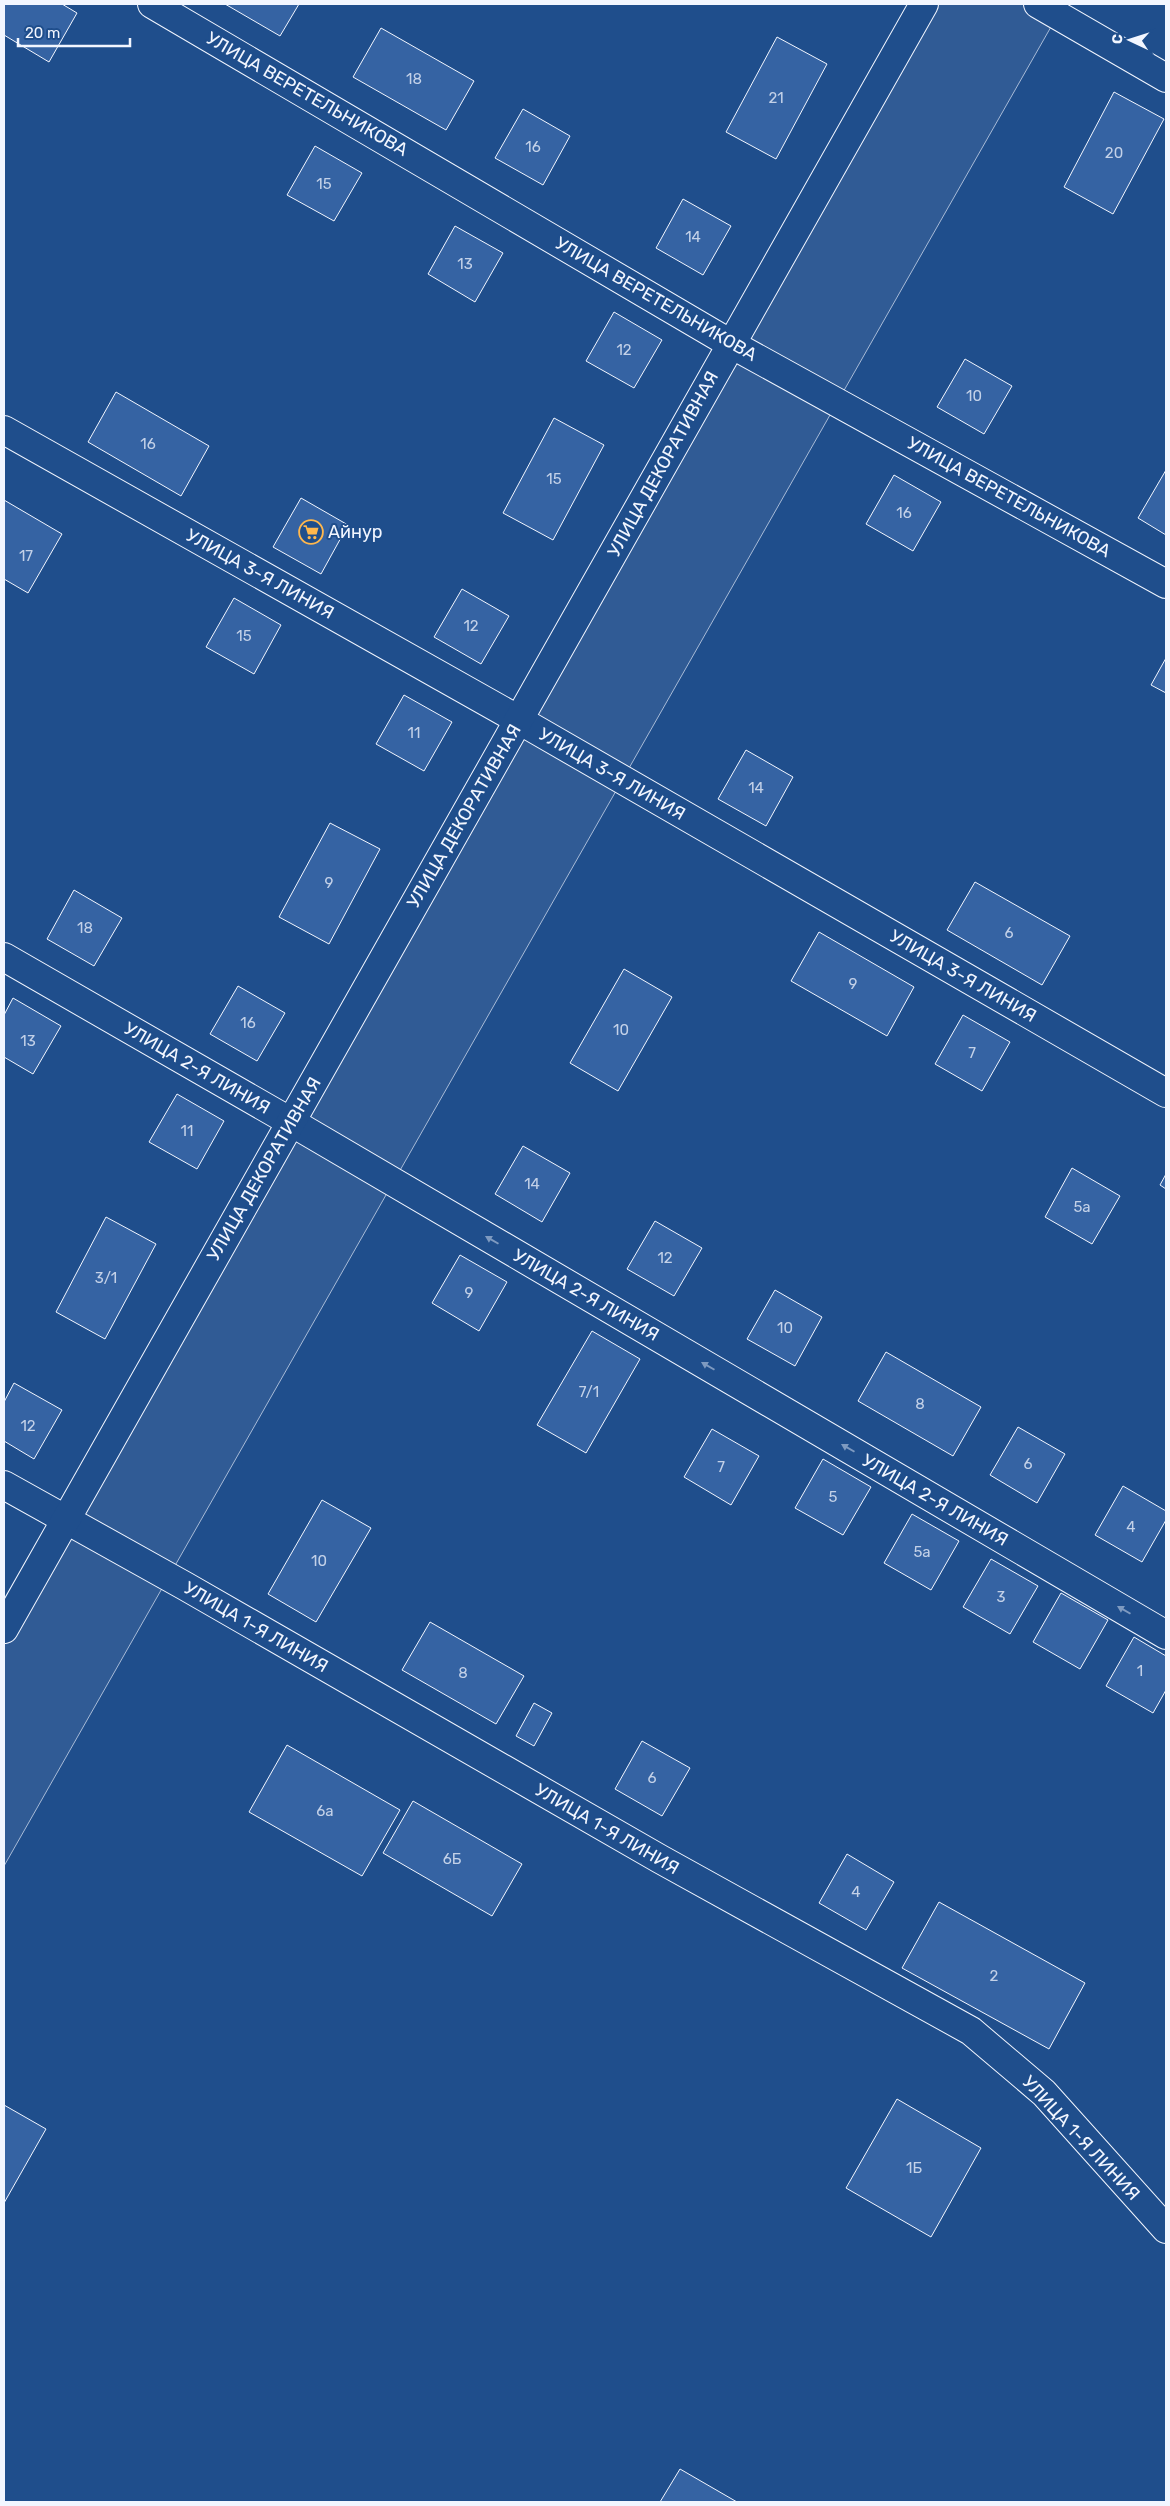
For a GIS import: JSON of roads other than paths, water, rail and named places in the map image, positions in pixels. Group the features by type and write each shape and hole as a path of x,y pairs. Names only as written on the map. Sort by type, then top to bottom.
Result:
{"street":[{"name":"УЛИЦА ВЕРЕТЕЛЬНИКОВА","path":"152,4 731,344 1166,584"},
{"name":"УЛИЦА ДЕКОРАТИВНАЯ","path":"4,1628 924,4"},
{"path":"1038,4 1166,78"},
{"name":"УЛИЦА 3-Я ЛИНИЯ","path":"4,430 518,720 1166,1093"},
{"name":"УЛИЦА 2-Я ЛИНИЯ","path":"4,957 291,1122 1166,1635"},
{"name":"УЛИЦА 1-Я ЛИНИЯ","path":"4,1485 669,1864 970,2032 1044,2093 1166,2229"}],"place":[{"name":"Айнур","path":"311,532"}]}
